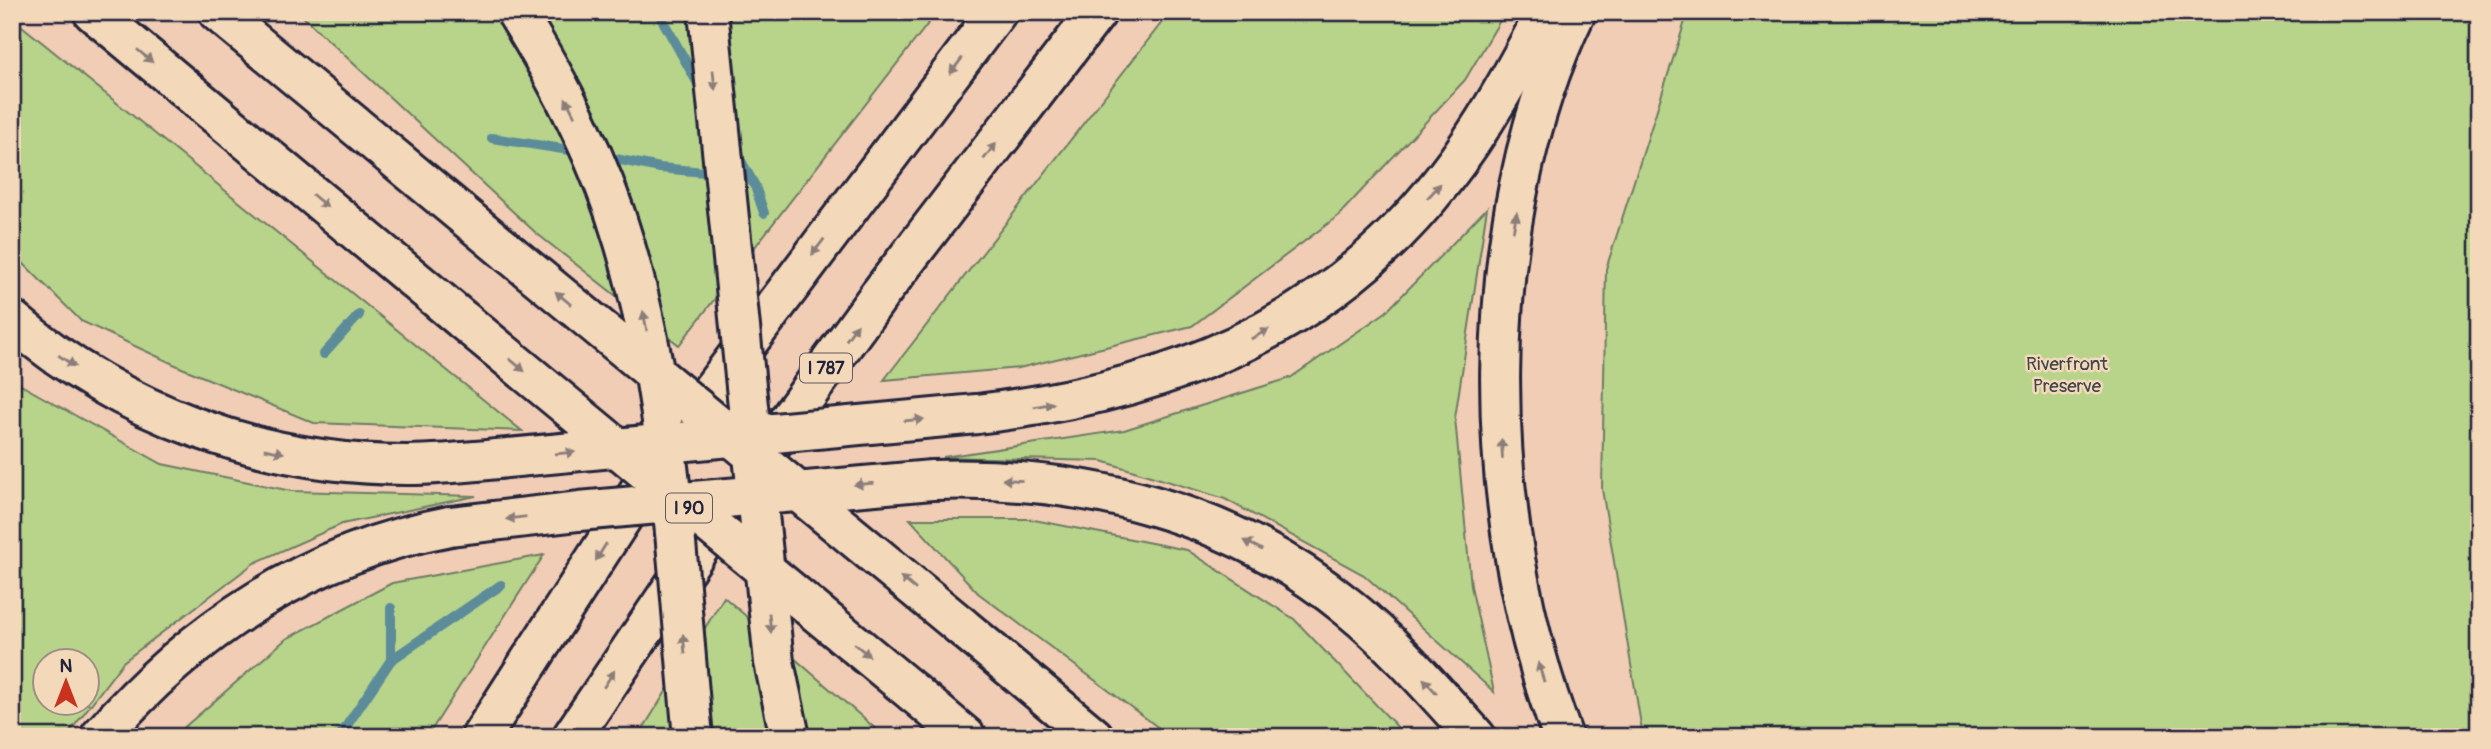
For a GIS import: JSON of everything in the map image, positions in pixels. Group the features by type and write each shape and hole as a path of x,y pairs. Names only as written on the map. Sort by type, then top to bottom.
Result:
{"highway":[{"name":"I 90","path":"93,12 966,737"},
{"path":"218,12 1094,737"},
{"path":"516,12 573,112 601,176 642,308 663,437 693,737"},
{"path":"708,12 774,662 790,737"},
{"path":"481,737 653,469 997,12"},
{"name":"I 787","path":"572,737 794,411 880,294 1097,12"},
{"path":"12,320 69,363 146,407 187,425 259,447 371,464 418,465 497,459 977,414 1095,395 1189,368 1282,322 1327,292 1372,256 1442,181 1493,106 1546,12"},
{"path":"1563,737 1542,675 1516,572 1503,479 1501,373 1508,273 1524,174 1553,68 1576,12"},
{"path":"100,737 153,679 250,604 345,556 413,533 545,514 932,480 1009,479 1084,487 1166,509 1248,542 1319,585 1350,608 1416,671 1476,737"}],"green space":[{"path":"298,12 937,12 679,345 536,233"},
{"path":"1170,12 1505,12 1465,80 1338,216 1192,326 1019,368 884,380"},
{"name":"Riverfront Preserve","path":"1688,12 2479,12 2479,737 1643,737 1602,489 1606,269"},
{"path":"12,18 522,431 314,423 182,368 81,321 12,252"},
{"path":"1487,208 1455,418 1471,586 1494,692 1364,575 1225,499 1102,461 943,457 1124,430 1290,378 1386,312"},
{"path":"12,380 162,464 291,491 476,496 342,524 254,563 123,662 102,690 102,648 32,648 32,718 80,718 66,737 12,737"},
{"path":"910,519 1029,519 1187,550 1294,619 1407,737 1171,737 978,593"},
{"path":"544,555 427,737 173,737 286,639 392,583"},
{"path":"724,597 885,737 638,737"}],"waterway":[{"path":"658,12 701,89"},
{"path":"492,138 582,152"},
{"path":"736,152 755,186 764,213"},
{"path":"601,156 660,168 749,176"},
{"path":"324,354 359,315"},
{"path":"391,660 501,585"},
{"path":"339,737 391,660 391,608"}]}
